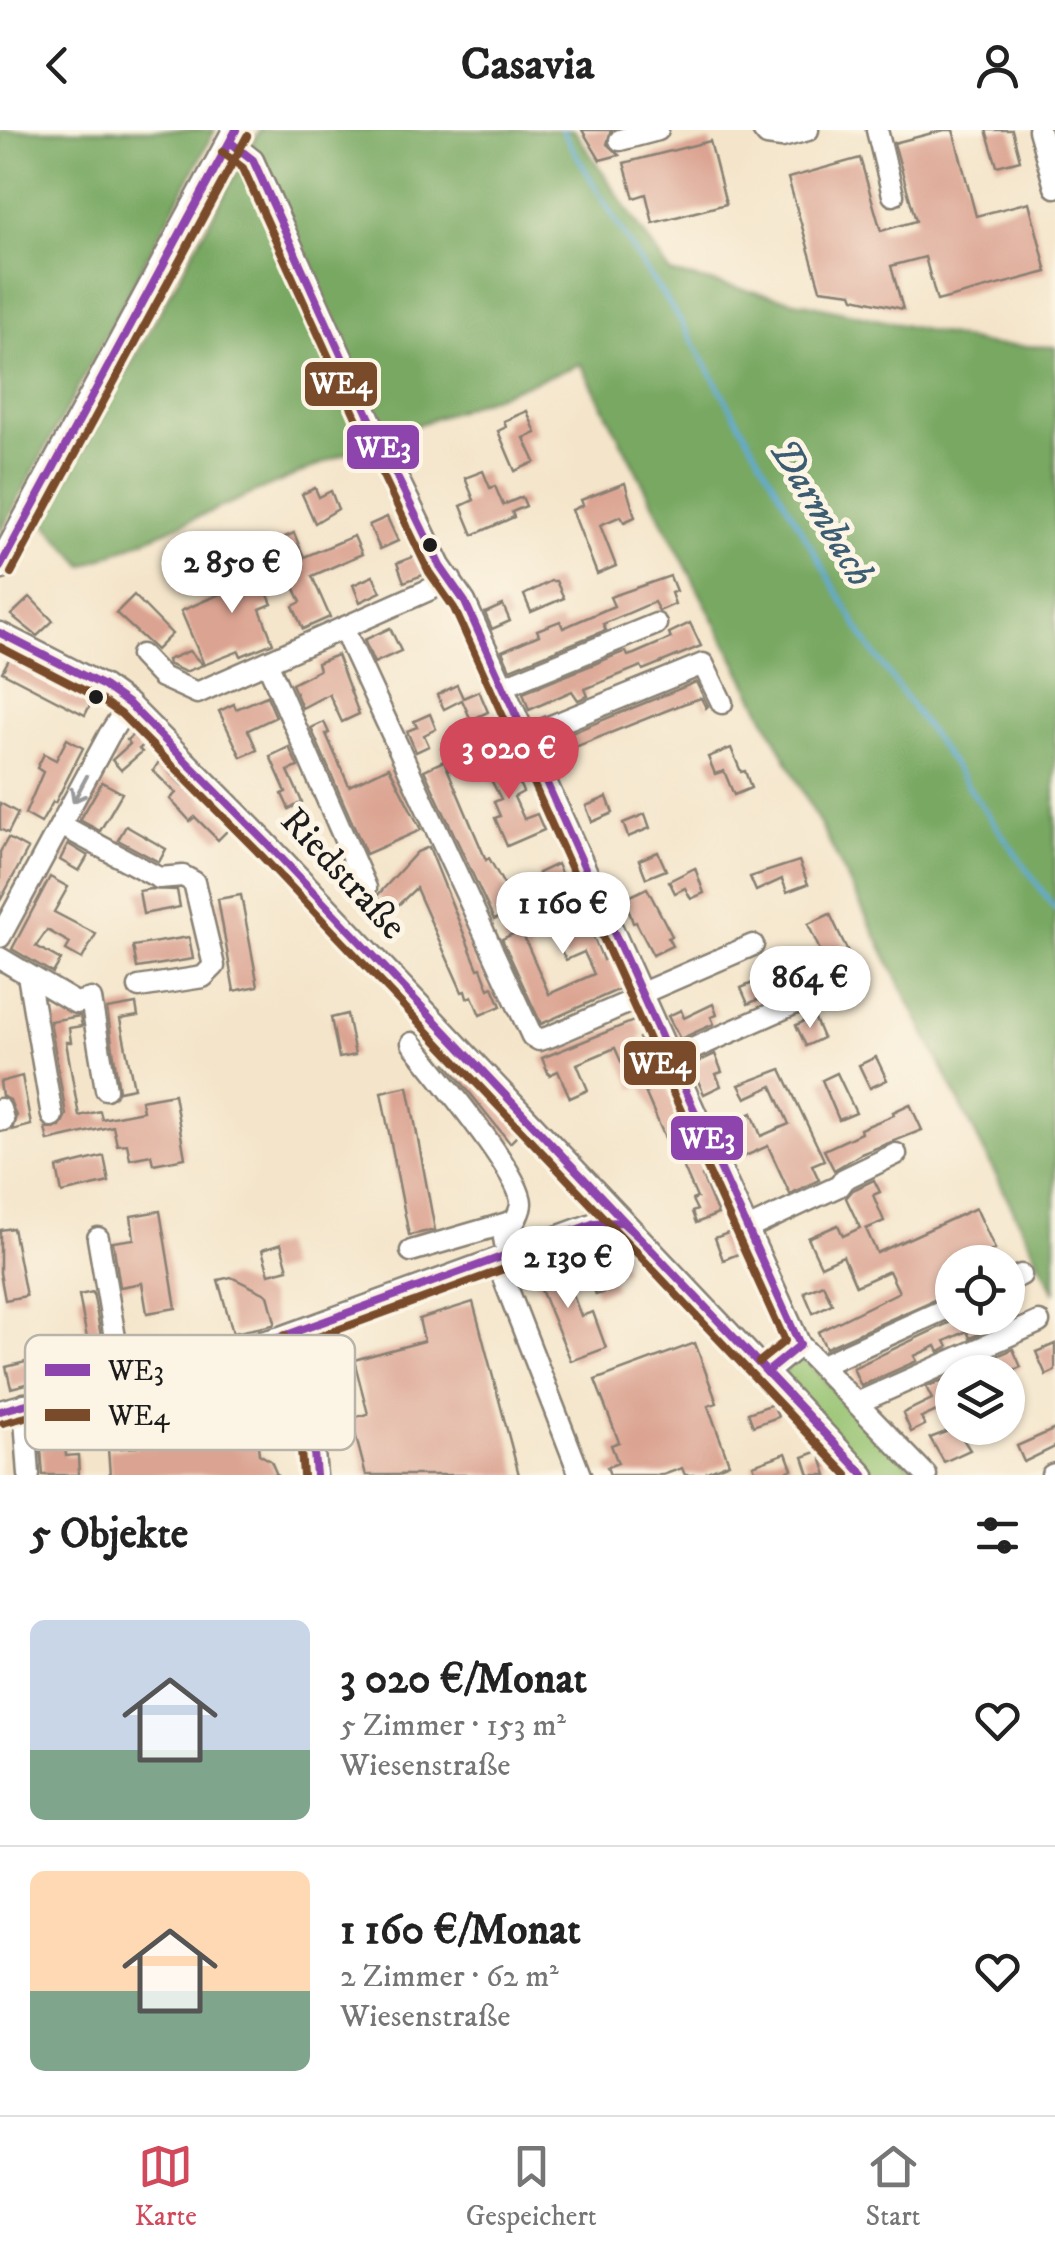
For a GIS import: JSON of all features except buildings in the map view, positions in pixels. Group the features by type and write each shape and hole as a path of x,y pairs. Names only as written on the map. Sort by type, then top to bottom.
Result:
{"main road":[{"path":"4,560 233,136"}],"street":[{"path":"620,140 658,130"},
{"path":"763,130 767,135 782,137 808,130"},
{"path":"877,130 893,195"},
{"path":"1039,130 1055,187"},
{"path":"233,136 253,160 385,452 440,566 465,602 800,1344 926,1475"},
{"path":"141,656 162,677 197,693 451,580"},
{"path":"502,687 656,624"},
{"path":"343,628 532,1036 539,1040 549,1037 753,946"},
{"name":"Riedstraße","path":"0,632 104,686 129,704 266,842 864,1475"},
{"path":"266,662 366,888"},
{"path":"524,737 703,664 722,704"},
{"path":"0,937 129,704"},
{"path":"61,824 159,878 183,876 194,882 214,966 203,977 140,987"},
{"path":"0,958 76,1003 91,999 106,1089"},
{"path":"28,975 52,1116"},
{"path":"670,1059 814,995"},
{"path":"412,1042 491,1146 519,1190 522,1207 504,1238 502,1257 580,1475"},
{"path":"746,1228 840,1186 844,1179 896,1154"},
{"path":"575,1230 584,1211 585,1182"},
{"path":"286,1335 602,1221 616,1220 627,1225"},
{"path":"410,1251 514,1221"},
{"path":"98,1238 115,1335"},
{"path":"822,1366 935,1314"},
{"path":"857,1404 1039,1322"},
{"path":"767,1372 800,1344"},
{"path":"0,1411 24,1404 25,1418"},
{"path":"27,1450 29,1475"},
{"path":"314,1450 316,1475"}],"green space":[{"path":"0,130 215,130 0,534"},
{"path":"260,130 574,130 670,273 991,345 1055,347 1055,1293 825,834 581,364 377,440 84,566 44,522"},
{"path":"803,1357 919,1475 876,1475 783,1381 787,1366"}],"waterway":[{"name":"Darmbach","path":"562,130 640,262 680,320 868,645 1055,909"}],"transit line":[{"name":"WE3","path":"0,567 236,130"},
{"name":"WE4","path":"11,573 247,136"},
{"name":"WE3","path":"230,142 253,160 385,452 440,566 465,602 800,1345 767,1372"},
{"name":"WE4","path":"222,152 243,168 429,572 454,608 785,1341 759,1362"},
{"name":"WE3","path":"0,633 104,686 129,704 266,842 864,1475"},
{"name":"WE4","path":"0,647 97,697 121,714 257,851 847,1475"},
{"name":"WE3","path":"287,1335 595,1223 622,1222 644,1242"},
{"name":"WE4","path":"323,1335 597,1235 617,1235 636,1251"},
{"name":"WE3","path":"0,1411 25,1404"},
{"name":"WE4","path":"3,1423 25,1417"},
{"name":"WE4","path":"301,1450 303,1475"},
{"name":"WE3","path":"314,1450 316,1475"}]}
